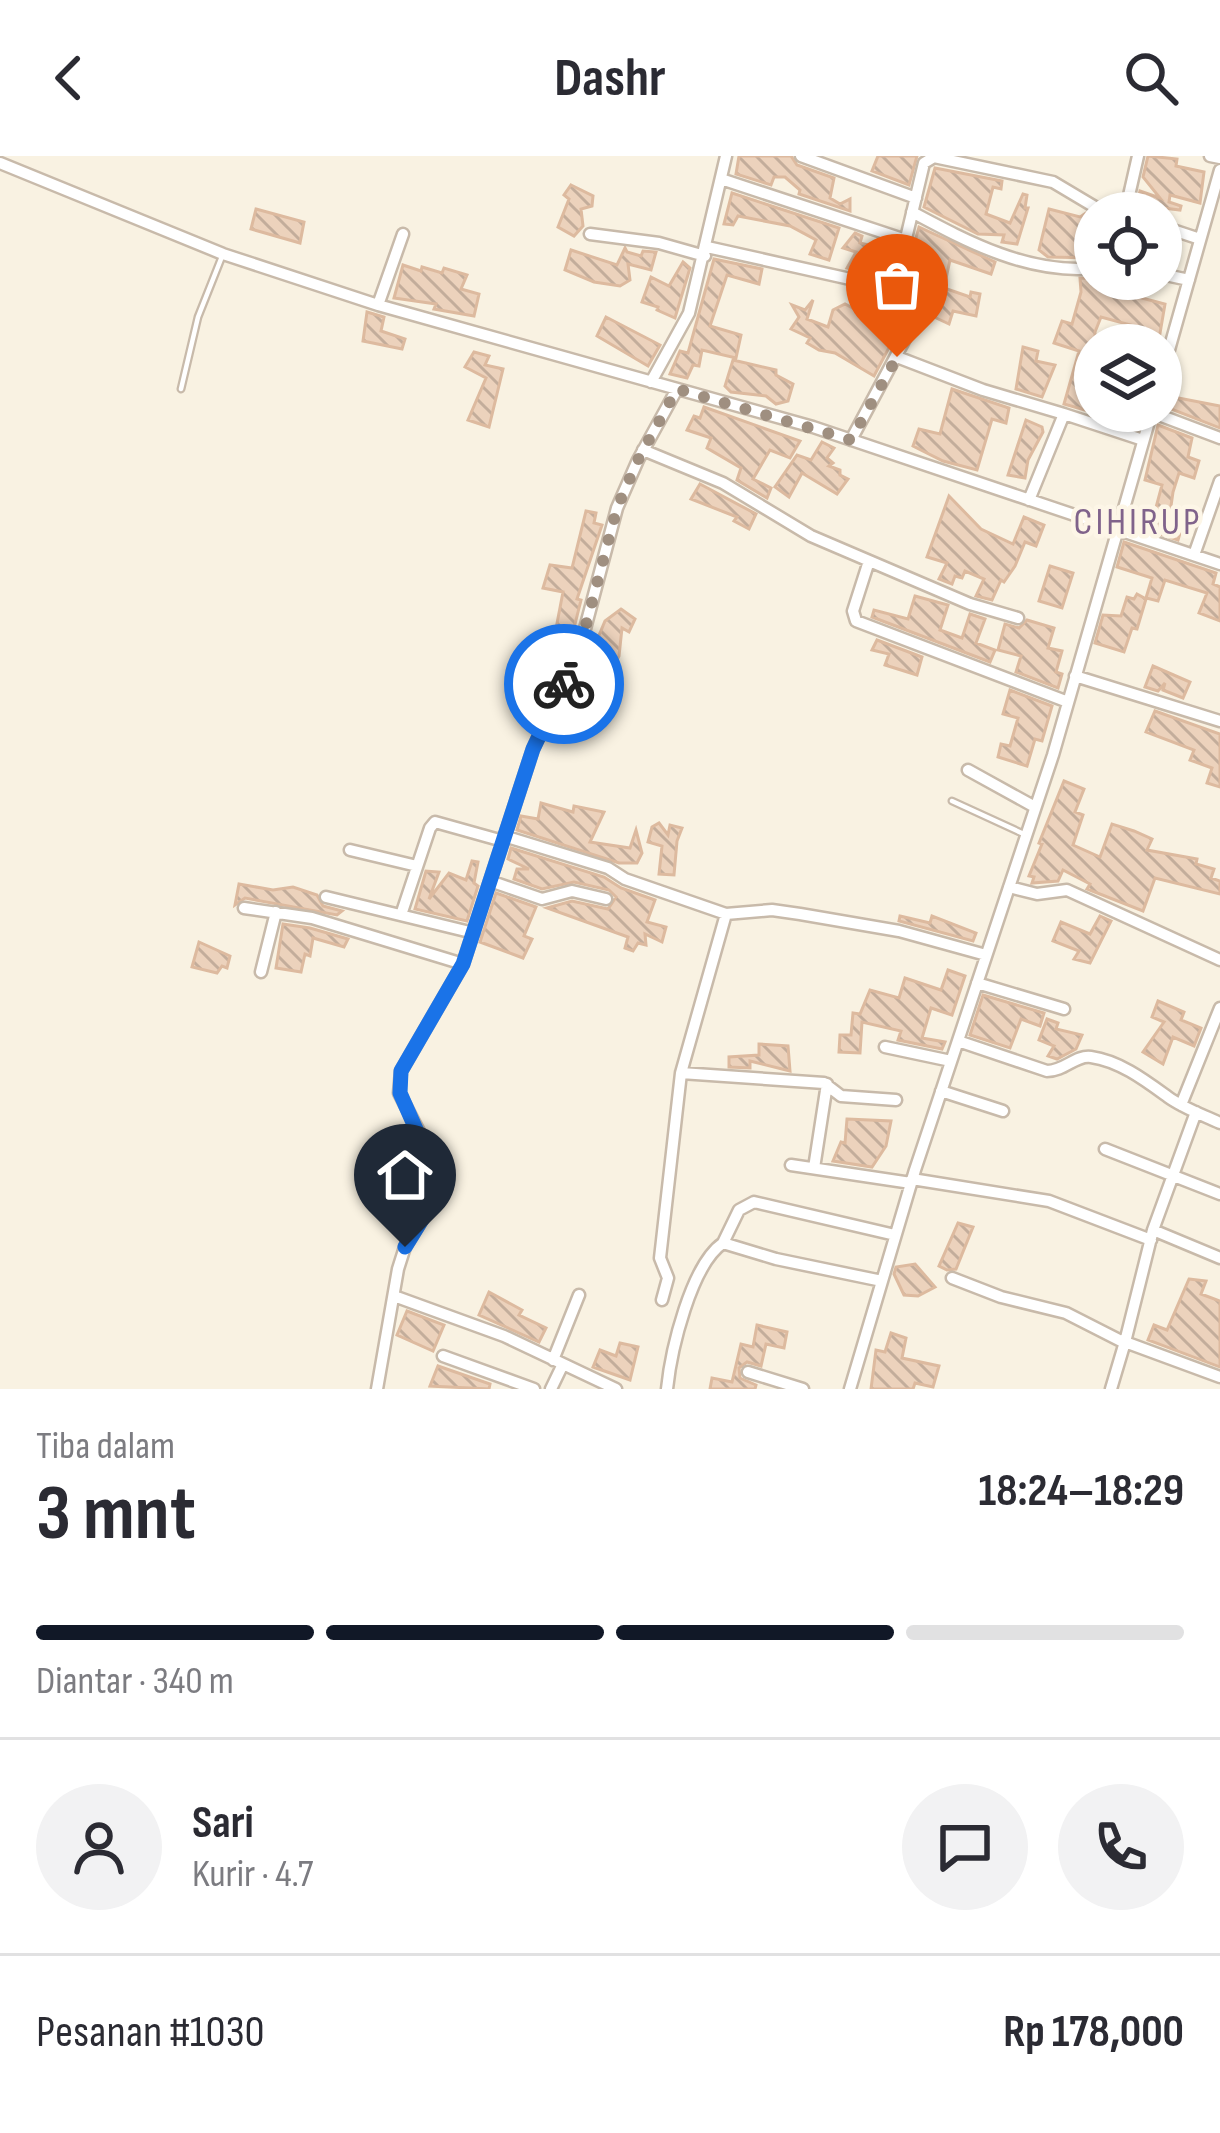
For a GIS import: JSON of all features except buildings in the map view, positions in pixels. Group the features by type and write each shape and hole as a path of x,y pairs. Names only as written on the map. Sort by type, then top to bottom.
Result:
{"street":[{"path":"651,382 689,314 726,156"},
{"path":"800,156 914,205 984,249 1074,269"},
{"path":"1130,192 1138,156"},
{"path":"1210,156 1220,158"},
{"path":"851,440 913,320 889,305 886,287 905,240 924,163 934,157 1053,182 1074,195"},
{"path":"0,163 223,254 378,304 851,440 1220,564"},
{"path":"1176,324 1220,170"},
{"path":"721,179 905,240"},
{"path":"1182,230 1220,233"},
{"path":"378,304 404,234"},
{"path":"590,234 886,287"},
{"path":"1182,278 1189,280"},
{"path":"897,357 982,390 1143,440"},
{"path":"377,1389 405,1247 429,1208 434,1186 429,1151 400,1093 401,1071 463,964 533,749 582,640 617,508 677,389"},
{"path":"1029,500 1064,414"},
{"path":"1182,424 1220,438"},
{"path":"850,1389 911,1181 1068,702 1145,432"},
{"path":"644,450 723,483 780,519 869,561 970,604 1018,618"},
{"path":"1194,555 1220,482"},
{"path":"869,561 853,611 856,621 1068,702"},
{"path":"1076,676 1216,720 1220,706"},
{"path":"968,770 1035,807"},
{"path":"401,914 435,822 608,868 625,879 726,914 772,910 800,914 898,931 986,955"},
{"path":"350,850 417,866"},
{"path":"490,880 542,898 572,891 606,898"},
{"path":"1009,886 1037,894 1067,890 1220,960"},
{"path":"326,897 474,933"},
{"path":"244,908 380,936 463,964"},
{"path":"261,972 276,912"},
{"path":"662,1300 668,1277 660,1258 681,1073 726,914"},
{"path":"977,983 1064,1009"},
{"path":"1181,1105 1220,1008"},
{"path":"958,1041 1048,1071 1059,1071 1084,1056 1095,1057 1144,1078 1181,1105 1220,1123"},
{"path":"885,1047 951,1061"},
{"path":"681,1073 827,1084 841,1096 896,1100"},
{"path":"814,1168 827,1084"},
{"path":"941,1091 1004,1111"},
{"path":"1111,1389 1152,1235 1196,1112"},
{"path":"1105,1149 1220,1194"},
{"path":"791,1165 1049,1201 1220,1258"},
{"path":"667,1389 674,1348 698,1278 740,1210 754,1202 896,1235"},
{"path":"723,1243 882,1282"},
{"path":"952,1278 1001,1297 1066,1313 1124,1342 1220,1377"},
{"path":"551,1389 580,1295"},
{"path":"394,1296 504,1336 616,1389"},
{"path":"443,1357 534,1389"},
{"path":"748,1372 803,1389"}],"lane":[{"path":"181,389 198,317 223,254"},
{"path":"952,801 1026,835"}],"way so far":[{"path":"564,684 596,596 617,508 677,389 851,440 897,357"}],"district":[{"name":"CIHIRUP","path":"1138,522"}],"route":[{"path":"405,1247 429,1208 434,1170 400,1093 401,1071 463,964 533,749 564,684"}]}
